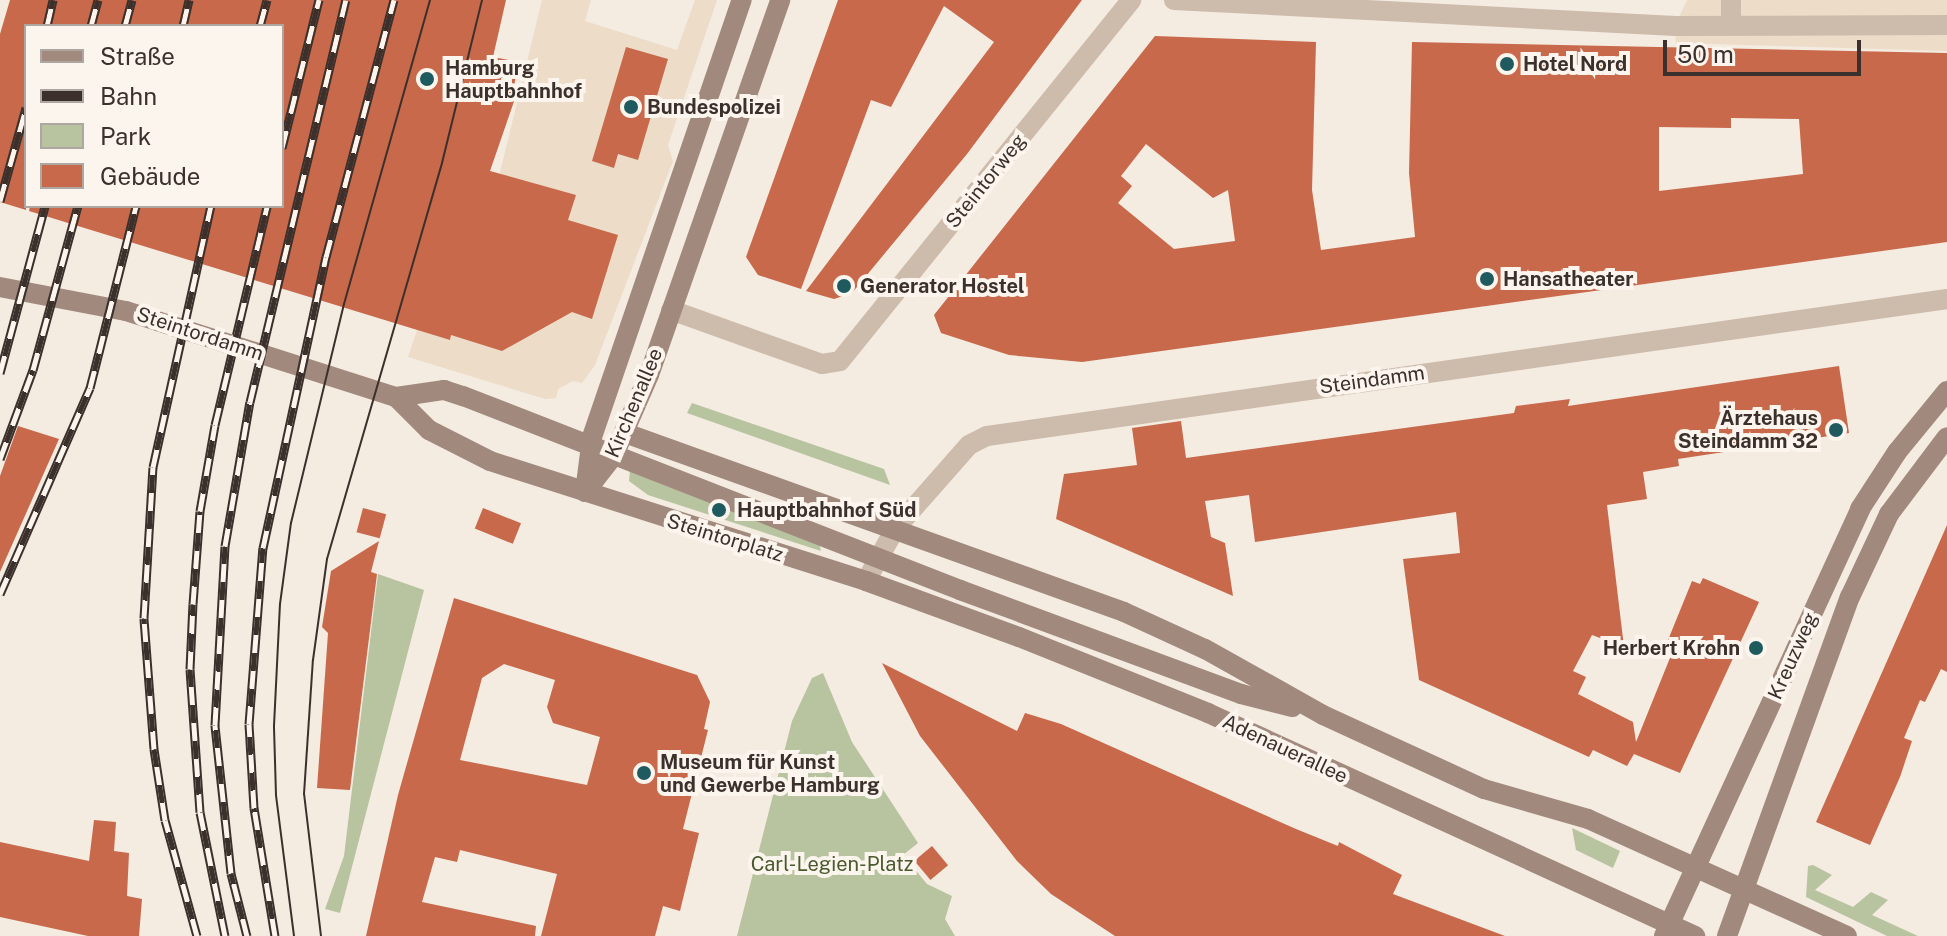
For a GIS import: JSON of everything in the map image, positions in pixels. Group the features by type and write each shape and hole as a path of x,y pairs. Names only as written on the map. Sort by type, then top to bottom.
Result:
{"main road":[{"name":"Kirchenallee","path":"585,492 589,446 742,0"},
{"name":"Kirchenallee","path":"585,492 614,455 625,433 780,0"},
{"name":"Steintordamm","path":"0,287 126,311 396,397 444,390 589,446"},
{"name":"Kreuzweg","path":"1667,930 1860,509 1897,452 1947,391"},
{"name":"Steintordamm","path":"396,397 429,430 478,455 585,492"},
{"path":"625,433 895,529"},
{"name":"Kreuzweg","path":"1727,936 1850,597 1889,514 1947,437"},
{"name":"Steintorplatz","path":"589,446 877,556"},
{"name":"Steintorplatz","path":"585,492 866,581"},
{"name":"Adenauerallee","path":"895,529 1124,612 1205,649 1323,715 1498,795 1588,819 1847,936"},
{"name":"Adenauerallee","path":"877,556 1241,694 1323,715"},
{"name":"Adenauerallee","path":"866,581 1208,713 1667,930 1695,936"}],"street":[{"name":"Steintorweg","path":"671,310 822,364 840,361 1131,0"},
{"path":"1174,0 1675,26 1947,25"},
{"path":"1731,0 1731,25"},
{"name":"Steindamm","path":"866,581 877,556 895,529 969,445 1007,431 1947,299"}],"green space":[{"path":"692,403 884,469 890,485 687,413"},
{"path":"630,470 819,543 821,551 648,495 629,481"},
{"path":"378,574 424,590 340,913 325,909 344,856"},
{"name":"Carl-Legien-Platz","path":"823,673 852,742 918,843 903,855 927,884 952,896 945,919 955,936 737,936 792,721 812,678"},
{"path":"1572,828 1620,851 1613,868 1576,850"},
{"path":"1813,865 1832,875 1815,890 1853,907 1871,892 1888,900 1872,915 1918,936 1887,936 1806,897 1808,866"}],"shaded area":[{"path":"542,0 591,0 585,21 677,50 695,0 717,0 668,145 673,161 595,365 582,383 573,381 558,389 556,398 545,399 408,357 417,330 450,340 495,193"},
{"path":"1687,0 1947,0 1947,51 1676,43 1675,26"}],"building":[{"name":"Hamburg Hauptbahnhof","path":"10,0 506,0 493,57 519,62 514,86 519,87 490,171 576,195 568,220 618,235 592,319 572,312 502,351 451,335 450,340 29,211 30,208 284,208 284,24 24,24 26,210 0,202 0,34"},
{"path":"838,0 1082,0 967,154 852,293 834,299 806,291 994,42 944,6 891,107 871,100 801,289 758,275 746,257"},
{"path":"1155,36 1316,42 1312,190 1321,250 1415,237 1409,173 1412,42 1947,53 1947,242 1082,362 1009,355 941,333 934,315","holes":["1731,118 1799,119 1803,174 1659,191 1659,127 1731,128","1146,144 1213,198 1228,190 1235,241 1174,249 1118,203 1132,186 1121,176"]},
{"name":"Bundespolizei","path":"626,47 668,59 638,160 618,154 614,168 592,161"},
{"path":"1839,366 1849,433 1678,459 1679,466 1643,472 1647,499 1607,505 1624,647 1592,635 1573,671 1586,677 1578,694 1633,722 1636,742 1676,643 1668,640 1692,581 1700,584 1703,578 1759,602 1680,773 1634,754 1627,766 1593,750 1589,757 1419,680 1403,559 1460,553 1456,512 1255,542 1249,495 1205,501 1211,537 1225,543 1233,596 1056,519 1064,474 1137,465 1132,428 1181,421 1186,458 1514,413 1516,406 1570,399 1568,406"},
{"path":"18,426 59,439 0,572 0,476"},
{"path":"363,508 386,514 380,538 357,532"},
{"path":"483,508 521,523 513,544 475,528"},
{"path":"1947,525 1947,672 1941,669 1925,702 1920,700 1904,738 1912,741 1900,777 1870,845 1816,822"},
{"path":"379,541 371,572 377,574 350,790 317,788 328,633 322,627 331,571"},
{"name":"Museum für Kunst und Gewerbe Hamburg","path":"454,598 697,675 710,702 704,729 708,730 683,829 699,833 680,911 663,906 655,936 541,936 557,874 460,850 457,862 435,857 422,902 536,926 535,936 366,936 398,795","holes":["504,664 555,680 547,707 553,723 600,737 587,785 460,760 482,678"]},
{"path":"882,663 1017,731 1025,713 1061,724 1296,829 1338,846 1339,842 1402,875 1393,894 1505,936 1115,936 1051,894 1017,861 920,736"},
{"path":"94,820 116,822 114,851 129,853 127,896 142,899 139,936 88,936 0,917 0,842 89,861"},
{"path":"932,846 948,865 930,880 914,861"}],"tram line":[{"path":"294,936 276,795 274,726 280,604 291,523 344,304 430,0"},
{"path":"321,936 304,794 313,660 327,559 442,163 482,0"}],"railway":[{"path":"47,24 53,0"},
{"path":"92,24 98,0"},
{"path":"126,24 132,0"},
{"path":"183,24 189,0"},
{"path":"261,24 267,0"},
{"path":"284,140 319,0"},
{"path":"247,936 231,873 215,725 225,546 250,402 346,0"},
{"path":"275,936 254,808 249,724 263,548 326,257 394,0"},
{"path":"0,201 24,115"},
{"path":"0,373 44,208"},
{"path":"0,459 33,370 77,208"},
{"path":"0,594 90,388 135,208"},
{"path":"197,936 165,820 154,749 144,618 153,467 211,208"},
{"path":"225,936 200,812 190,669 193,604 200,511 215,425 267,208"}],"place":[{"name":"Hotel Nord","path":"1507,64"},
{"name":"Hamburg Hauptbahnhof","path":"427,79"},
{"name":"Bundespolizei","path":"631,107"},
{"name":"Hansatheater","path":"1487,279"},
{"name":"Generator Hostel","path":"844,286"},
{"name":"Ärztehaus Steindamm 32","path":"1836,430"},
{"name":"Hauptbahnhof Süd","path":"719,510"},
{"name":"Herbert Krohn","path":"1756,648"},
{"name":"Museum für Kunst und Gewerbe Hamburg","path":"644,773"}]}
